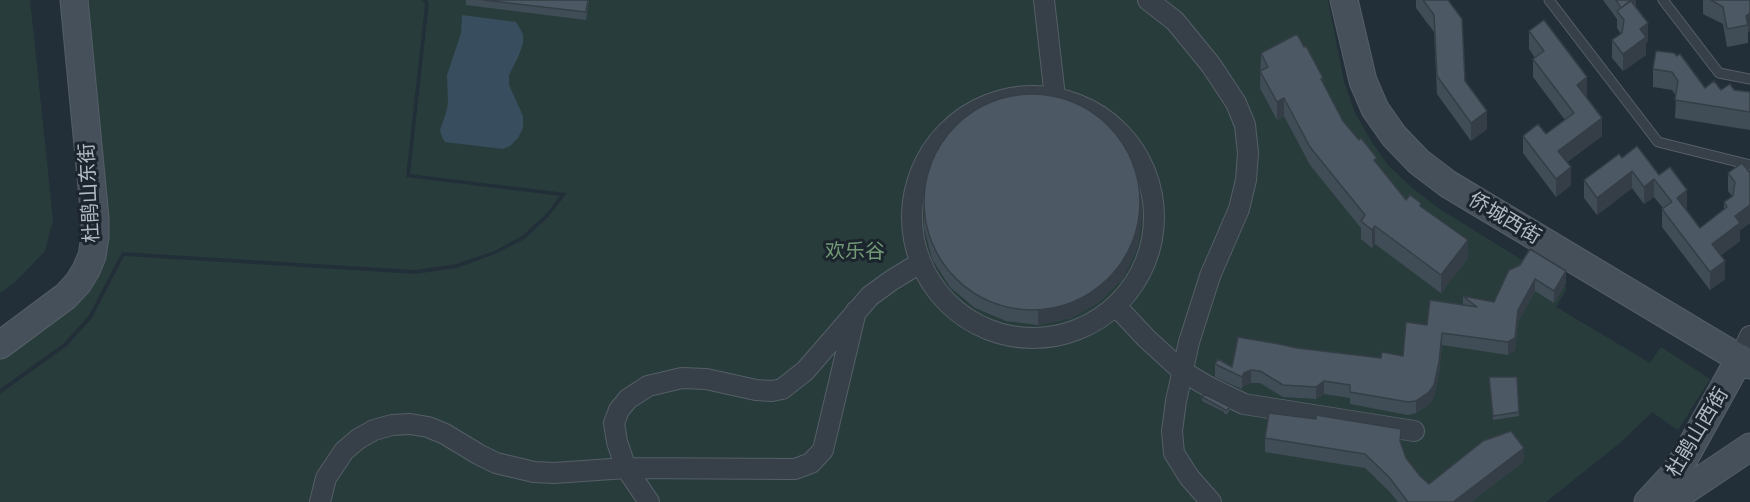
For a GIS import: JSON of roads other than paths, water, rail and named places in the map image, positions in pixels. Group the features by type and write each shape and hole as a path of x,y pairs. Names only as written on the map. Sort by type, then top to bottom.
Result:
{"street":[{"name":"杜鹃山东街","path":"0,345 66,296 78,283 92,256 95,218 74,0"},
{"path":"1044,0 1054,97"},
{"path":"1148,0 1175,21 1211,65 1236,103 1245,125 1248,153 1246,180 1239,209 1210,276 1188,342 1172,431 1174,453 1189,477 1211,502"},
{"name":"侨城西街","path":"1344,0 1363,81 1375,109 1394,136 1419,162 1448,184 1747,353"},
{"path":"1023,95 1054,97 1086,107 1114,126 1136,152 1150,183 1155,216 1151,250 1138,280 1117,307 1084,328 1047,339 1008,336 971,322 941,297 920,263 912,227 914,190 927,156 944,132 967,114 993,101 1023,95"},
{"path":"649,502 626,468 617,442 614,423 619,410 628,399 648,386 682,378 706,379 756,390 782,389 805,371 870,296 920,263"},
{"path":"1117,307 1182,371 1244,404 1414,431"},
{"path":"320,502 326,478 344,451 358,439 374,430 392,425 410,424 428,427 496,463 554,473 626,468 795,469 811,463 823,450 856,311"},
{"name":"杜鹃山西街","path":"1648,502 1684,459 1747,353"},
{"path":"1668,502 1750,447"}],"lane":[{"path":"1549,0 1658,142 1750,165"},
{"path":"1664,0 1719,73 1750,79"}],"water":[{"path":"462,15 516,22 523,34 519,55 509,75 509,85 523,116 523,128 518,138 503,149 445,142 442,137 440,130 448,103 447,75 461,33"}],"park label":[{"name":"欢乐谷","path":"855,251"}]}
